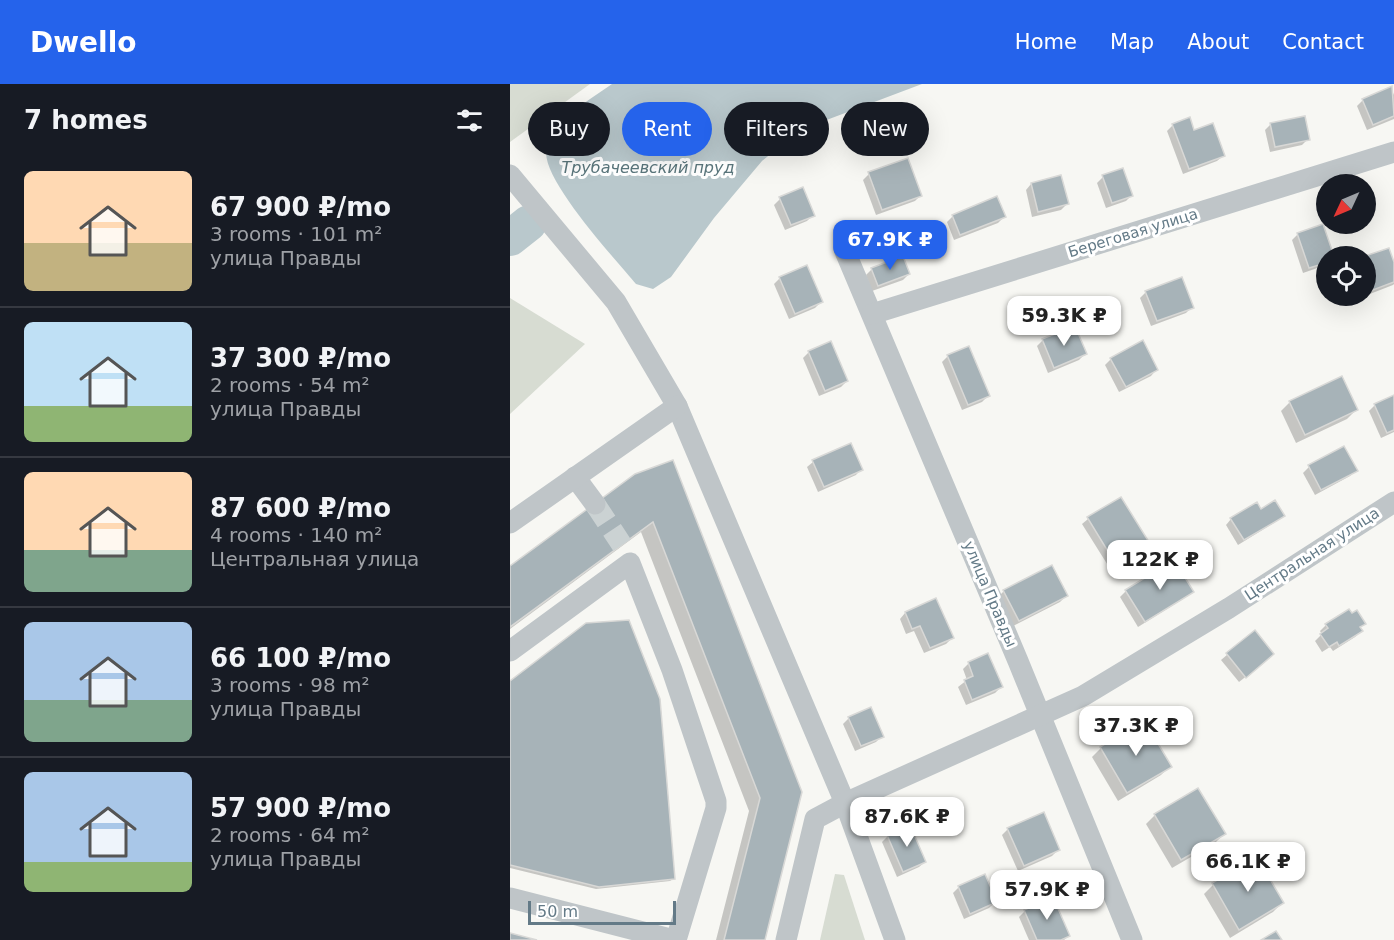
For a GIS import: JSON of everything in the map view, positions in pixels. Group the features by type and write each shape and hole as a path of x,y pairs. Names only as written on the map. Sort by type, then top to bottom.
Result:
{"street":[{"name":"Береговая улица","path":"872,314 1394,152"},
{"path":"510,175 615,302 677,406 845,803 895,940"},
{"name":"улица Правды","path":"844,249 1132,940"},
{"path":"510,523 677,406"},
{"path":"575,477 595,504"},
{"name":"Центральная улица","path":"786,940 814,819 1083,696 1219,614 1394,502"},
{"path":"510,651 626,554 672,670 717,808 675,940 510,898"}],"shaded area":[{"path":"510,84 590,84 565,102 528,102 528,129 510,142"},
{"path":"510,298 585,344 510,414"},
{"path":"835,874 844,875 865,940 820,940"}],"water":[{"name":"Трубачеевский пруд","path":"612,84 922,84 874,102 841,102 841,115 829,119 829,102 724,102 724,156 768,156 714,218 671,277 653,289 636,284 597,238 566,197 547,161 547,156 610,156 610,102 587,102"}],"building":[{"path":"1392,86 1394,116 1373,125 1362,99"},
{"path":"1305,116 1310,140 1275,147 1270,123"},
{"path":"1190,117 1194,130 1213,123 1225,156 1189,169 1172,124"},
{"path":"908,158 922,196 882,210 868,172"},
{"path":"1123,168 1133,196 1112,203 1102,175"},
{"path":"1061,175 1069,204 1038,212 1031,183"},
{"path":"803,187 815,216 791,225 779,197"},
{"path":"997,196 1006,217 960,235 952,215"},
{"path":"1316,226 1316,234 1326,234 1331,246 1316,246 1316,266 1309,268 1297,233"},
{"path":"1389,248 1394,262 1394,282 1376,289 1376,252"},
{"path":"903,256 910,274 878,286 871,268"},
{"path":"807,265 823,302 795,314 779,277"},
{"path":"1182,277 1194,308 1157,321 1145,291"},
{"path":"1075,326 1087,354 1054,368 1042,339"},
{"path":"1143,340 1158,370 1126,387 1110,358"},
{"path":"831,341 848,381 825,391 808,351"},
{"path":"969,346 990,396 968,405 947,355"},
{"path":"1342,376 1358,410 1305,435 1289,401"},
{"path":"1394,395 1394,430 1387,433 1374,404"},
{"path":"851,443 863,470 824,487 812,460"},
{"path":"1344,446 1358,471 1321,490 1308,465"},
{"path":"673,460 802,792 765,940 724,940 760,798 653,522 510,627 510,566 635,474"},
{"path":"1121,497 1149,542 1115,563 1087,517"},
{"path":"1275,500 1285,516 1244,540 1230,518 1257,502 1261,509"},
{"path":"1174,560 1194,592 1145,622 1125,590"},
{"path":"1052,565 1068,596 1019,621 1003,590"},
{"path":"936,598 954,638 930,648 920,626 912,629 905,612"},
{"path":"1349,609 1352,613 1357,610 1366,624 1360,627 1363,631 1339,646 1337,642 1329,647 1320,634 1328,628 1325,624"},
{"path":"629,620 660,699 675,879 599,887 510,865 510,681 586,623"},
{"path":"1255,630 1274,654 1246,678 1226,653"},
{"path":"988,653 1003,687 972,700 964,680 973,676 968,662"},
{"path":"871,707 884,737 861,746 848,717"},
{"path":"1144,720 1172,767 1127,793 1100,747"},
{"path":"1198,788 1226,834 1181,860 1154,814"},
{"path":"1044,812 1060,850 1024,866 1007,828"},
{"path":"910,825 926,862 903,872 887,835"},
{"path":"1257,857 1284,903 1239,930 1212,883"},
{"path":"985,874 997,902 970,914 958,886"},
{"path":"1053,897 1070,936 1061,940 1037,940 1024,910"},
{"path":"1276,931 1282,940 1261,940"},
{"path":"510,933 537,940 510,940"}],"waterway":[{"path":"510,238 529,223"}],"tunnel":[{"path":"595,504 622,545"}]}
